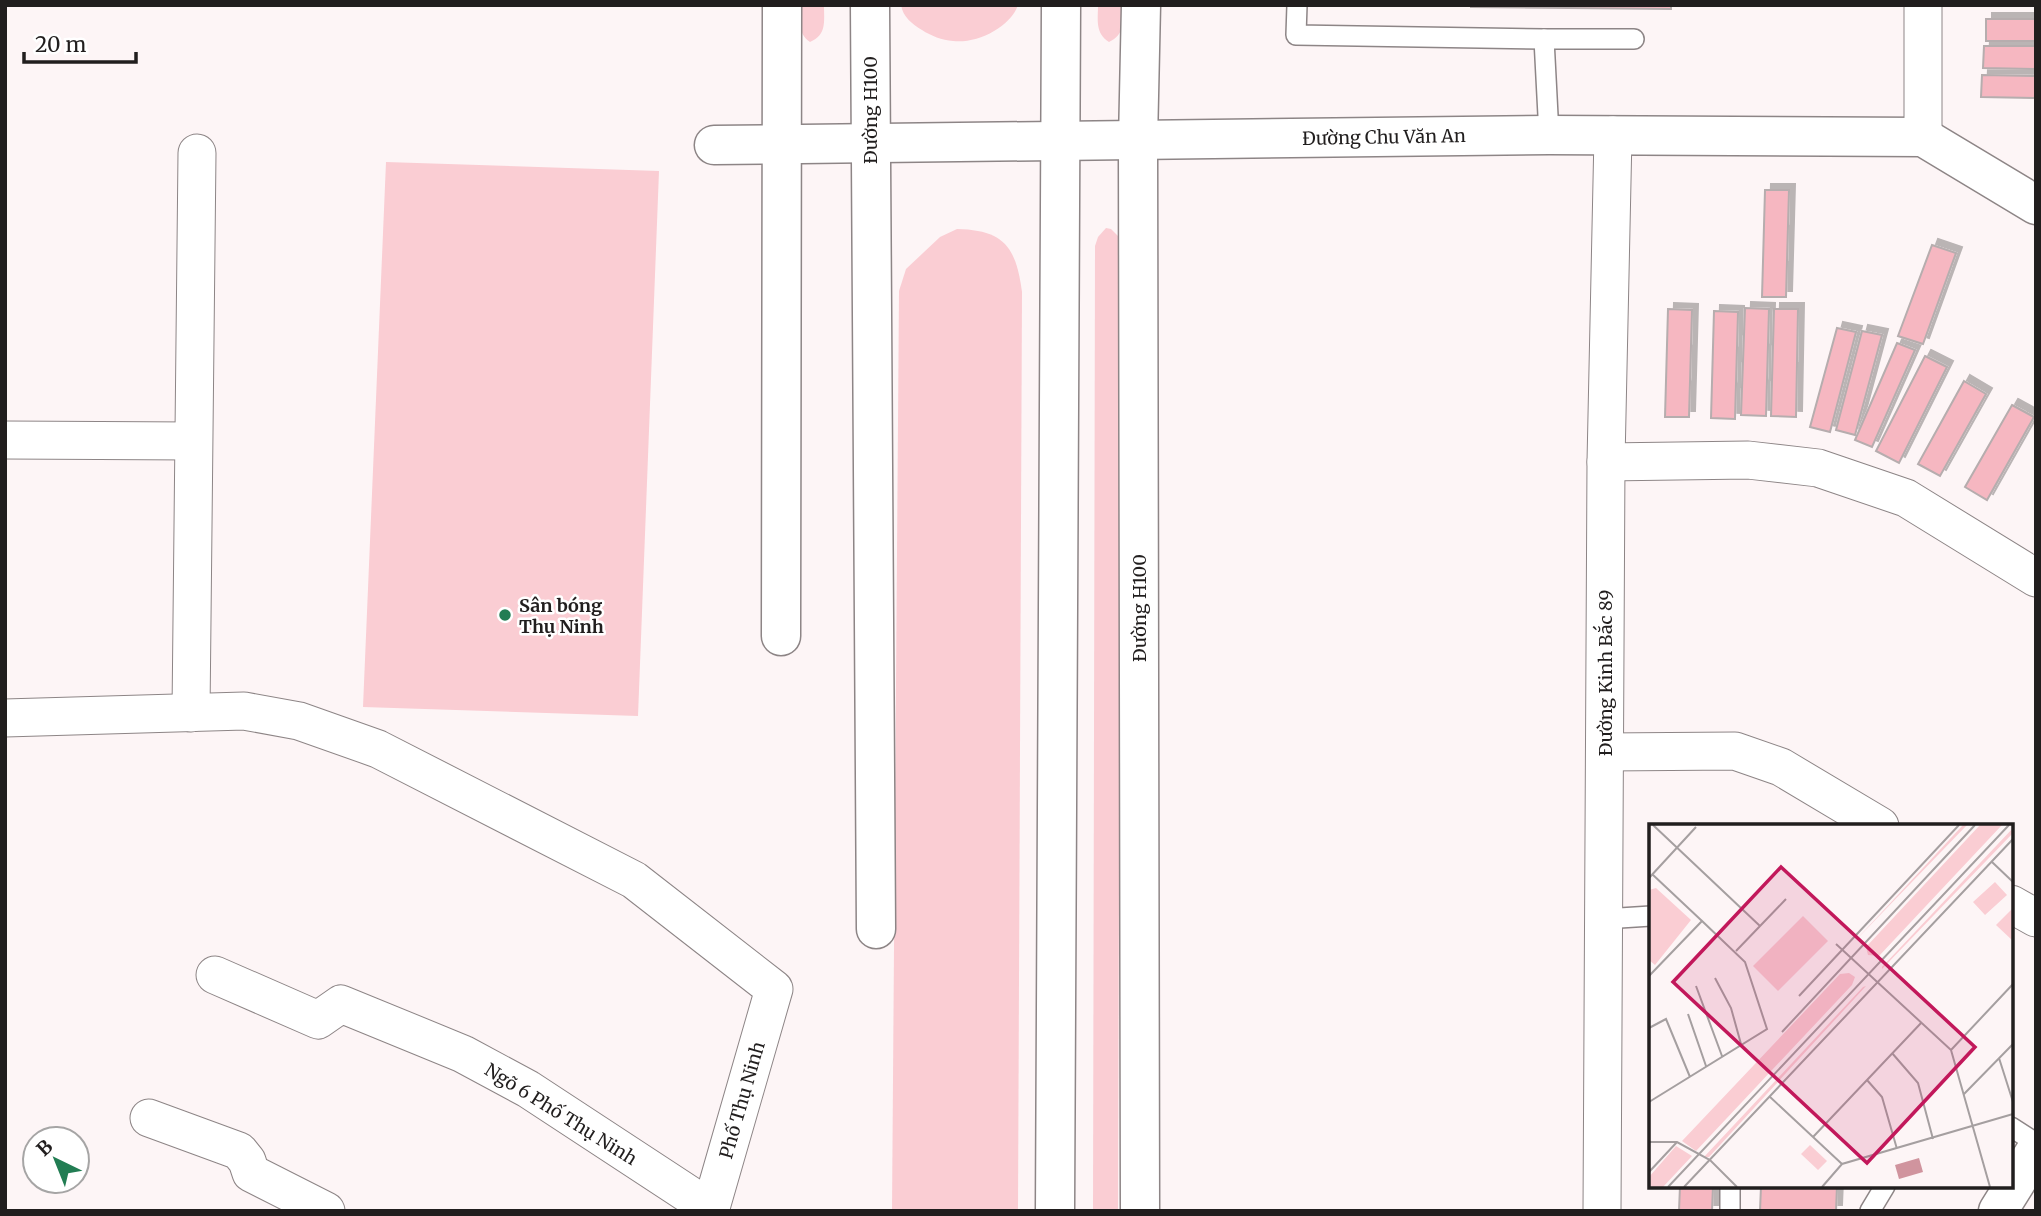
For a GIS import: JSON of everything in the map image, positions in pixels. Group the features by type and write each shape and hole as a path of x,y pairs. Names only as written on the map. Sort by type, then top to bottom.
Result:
{"main road":[{"path":"781,636 782,5"},
{"name":"Đường H100","path":"870,5 876,929"},
{"path":"1055,1211 1060,5"},
{"name":"Đường H100","path":"1140,1211 1141,5"},
{"name":"Đường Chu Văn An","path":"714,145 1549,135 1923,137"},
{"path":"1923,137 2036,205"},
{"path":"2013,1187 2036,1150"},
{"path":"1998,1211 2012,1188"}],"street":[{"path":"1923,5 1923,137"},
{"name":"Đường Kinh Bắc 89","path":"1602,1211 1606,462 1614,135"},
{"path":"5,718 191,713 197,153"},
{"path":"5,440 193,441"},
{"path":"1606,462 1748,460 1818,468 1906,498 2036,578"},
{"name":"Phố Thụ Ninh","path":"191,713 244,711 299,720 378,749 634,880 774,989 711,1210"},
{"path":"1605,752 1735,751 1782,767 1877,824"},
{"path":"2013,905 2036,918"},
{"name":"Ngõ 6 Phố Thụ Ninh","path":"215,975 318,1020 341,1004 463,1054 528,1089 711,1210"},
{"path":"149,1118 239,1151 247,1161 251,1173 326,1211"}],"lane":[{"path":"1297,5 1296,35 1634,39"},
{"path":"1544,40 1549,135"},
{"path":"1604,919 1649,916"},
{"path":"2013,1128 2036,1143"},
{"path":"1730,1188 1731,1211"},
{"path":"1870,1211 1884,1188"}],"shaded area":[{"path":"800,5 824,5 822,31 810,42 801,30"},
{"path":"901,5 1018,5 1008,21 991,33 972,40 953,41 925,32 908,20"},
{"path":"1098,5 1123,5 1120,31 1118,36 1109,42 1099,30"},
{"path":"386,162 659,171 638,716 363,707"},
{"path":"1106,228 1111,229 1121,239 1118,1211 1093,1211 1095,246 1098,237"},
{"path":"957,229 986,233 1005,244 1016,263 1022,292 1018,1211 892,1211 899,291 906,269 940,237"}],"building":[{"path":"1671,5 1671,9 1471,7"},
{"path":"1986,19 2036,19 2036,41 1986,41"},
{"path":"1984,46 2036,46 2036,69 1983,68"},
{"path":"1982,75 2036,76 2036,98 1981,97"},
{"path":"1765,190 1789,190 1786,297 1762,297"},
{"path":"1932,245 1956,253 1923,344 1898,336"},
{"path":"1745,308 1769,309 1766,416 1741,415"},
{"path":"1668,309 1692,310 1689,417 1665,417"},
{"path":"1774,309 1798,309 1796,417 1771,416"},
{"path":"1714,311 1738,312 1735,419 1711,418"},
{"path":"1837,328 1856,332 1830,432 1810,427"},
{"path":"1862,331 1882,335 1855,435 1836,430"},
{"path":"1897,343 1915,350 1872,447 1855,440"},
{"path":"1925,356 1947,367 1899,463 1876,451"},
{"path":"1964,381 1986,394 1940,476 1918,464"},
{"path":"2012,405 2034,417 1987,500 1965,487"},
{"path":"1680,1188 1713,1188 1712,1211 1679,1211"},
{"path":"1761,1188 1837,1188 1836,1211 1760,1211"}],"place":[{"name":"Sân bóng Thụ Ninh","path":"505,615"}]}
